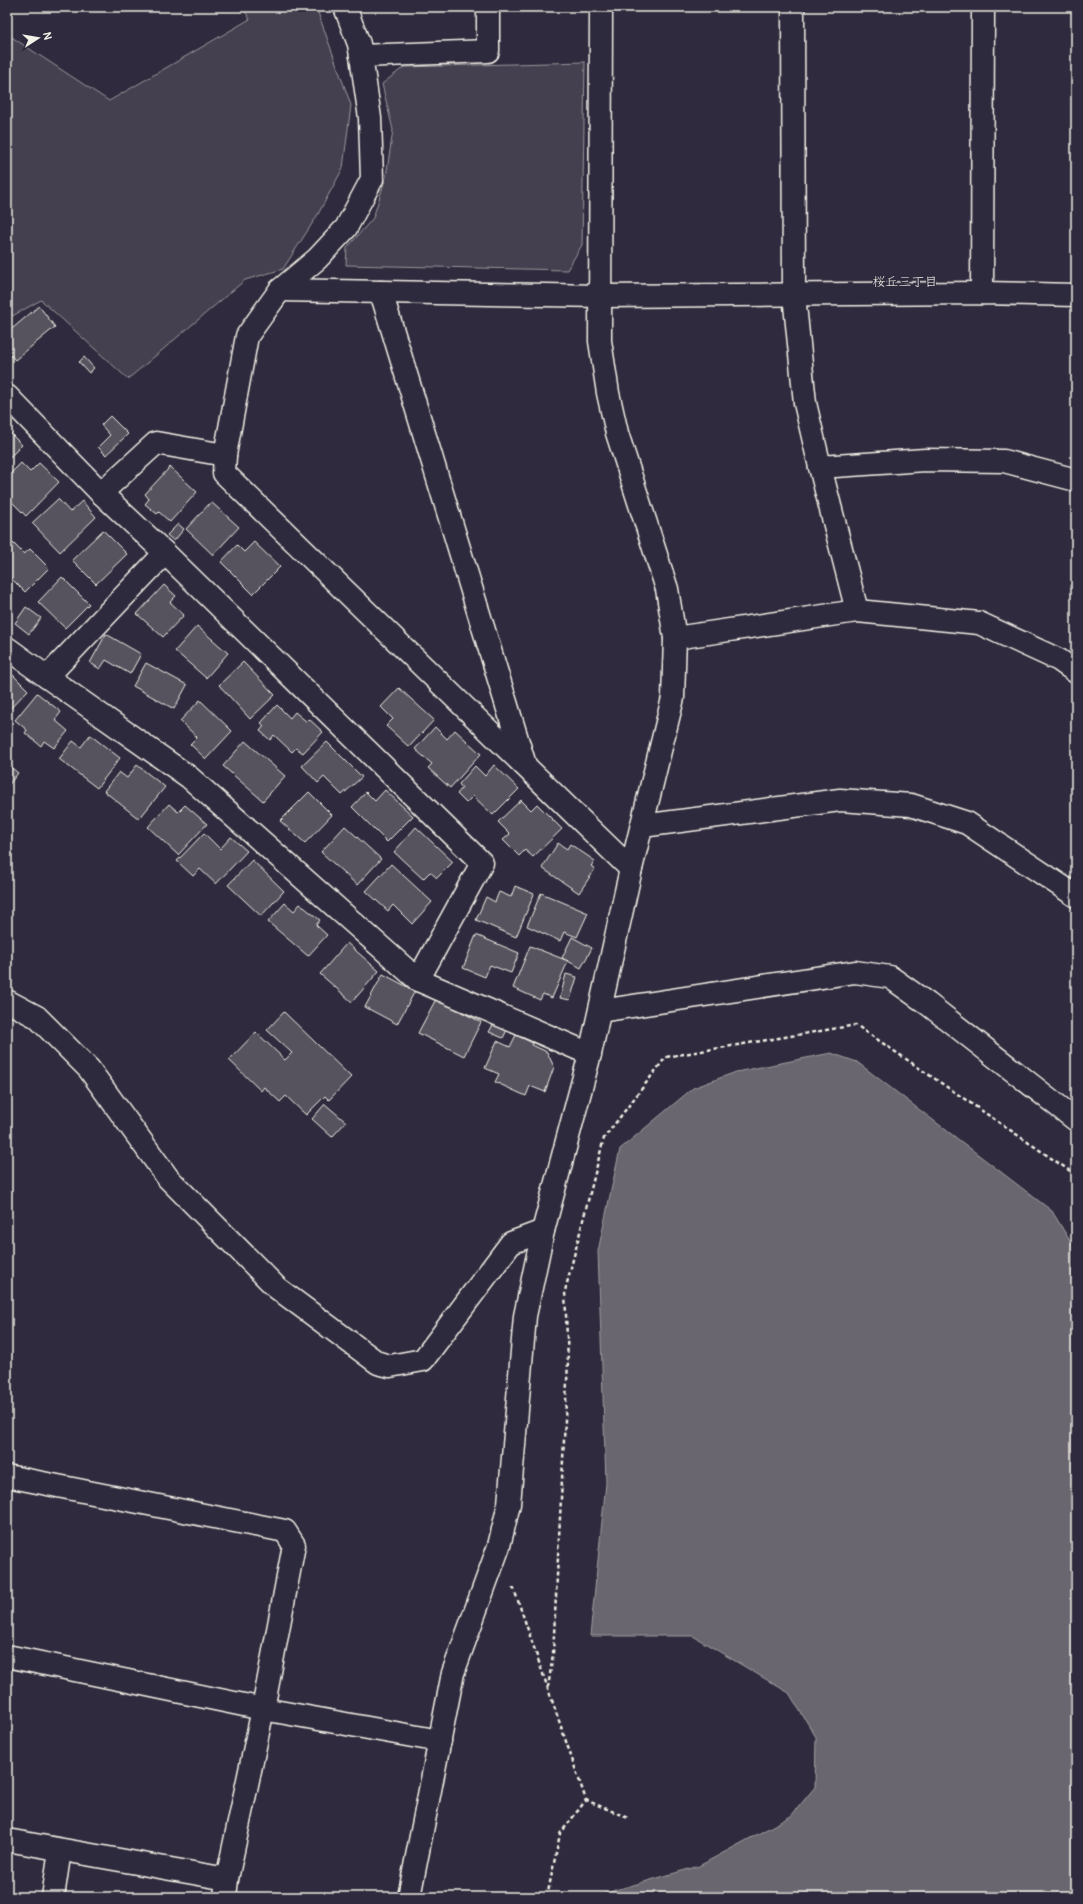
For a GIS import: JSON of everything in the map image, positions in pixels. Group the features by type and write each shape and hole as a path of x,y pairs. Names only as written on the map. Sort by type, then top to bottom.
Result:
{"street":[{"path":"345,7 359,44 361,56 370,118 372,179 346,228 316,259 280,290 247,336 225,455 224,473 631,869"},
{"path":"361,56 488,51 488,7"},
{"path":"409,1897 453,1674 499,1546 509,1504 526,1316 544,1231 590,1054 631,869 673,698 676,638 667,589 617,433 608,393 600,341 601,7"},
{"path":"793,7 794,295 806,403 820,467 857,611"},
{"path":"982,293 983,7"},
{"path":"280,290 601,296 982,293 1076,295"},
{"path":"381,292 526,768"},
{"path":"7,396 101,493 165,553 482,863 418,980"},
{"path":"101,493 156,443 225,455"},
{"path":"820,467 925,460 1004,461 1076,480"},
{"path":"46,678 165,553"},
{"path":"676,638 857,611 980,623 1059,660 1076,672"},
{"path":"7,648 46,678 189,777 418,980 590,1054"},
{"path":"642,826 840,800 911,805 967,823 1076,896"},
{"path":"600,1011 855,972 890,977 928,1004 1076,1120"},
{"path":"7,1001 37,1017 89,1069 168,1178 277,1288 378,1363 390,1366 423,1360 511,1243 544,1231"},
{"path":"7,1476 285,1531 294,1545 263,1709 226,1888 60,1850 7,1840"},
{"path":"7,1656 263,1709 440,1741"},
{"path":"53,1897 60,1850"}],"path":[{"path":"548,1688 553,1654 568,1362 565,1290 604,1138 666,1056 856,1024 1076,1175"},
{"path":"490,1573 514,1589 586,1800 628,1818"},
{"path":"547,1897 560,1834 586,1800"}],"shaded area":[{"path":"242,7 316,7 351,105 343,168 317,216 283,269 245,280 128,379 41,300 7,319 7,34 109,101 250,19"},
{"path":"585,62 582,245 567,270 346,265 347,248 373,218 386,177 393,130 382,84 404,67"},
{"path":"831,1053 857,1062 1052,1211 1076,1251 1076,1897 592,1897 699,1866 791,1816 815,1787 816,1737 789,1693 693,1636 590,1636 606,1483 598,1251 620,1149 693,1088 736,1072"}],"building":[{"path":"39,306 55,327 15,360 7,351 7,333"},
{"path":"84,357 94,368 89,373 79,362"},
{"path":"110,416 128,434 106,455 98,447 110,435 101,425"},
{"path":"7,430 22,445 7,460"},
{"path":"21,463 30,472 39,463 59,482 26,516 7,497 7,477"},
{"path":"170,467 197,492 170,522 159,512 157,514 145,504 149,499 145,494"},
{"path":"58,499 70,512 82,501 96,517 60,552 32,523"},
{"path":"211,502 239,527 213,555 186,529"},
{"path":"178,524 184,529 174,541 167,535"},
{"path":"7,526 11,530 7,534"},
{"path":"103,530 127,554 96,584 72,560"},
{"path":"254,542 280,567 253,594 221,562 237,545 244,552"},
{"path":"13,543 24,554 30,549 49,568 25,592 7,574 7,550"},
{"path":"62,577 89,604 65,628 38,602"},
{"path":"164,585 176,596 170,602 184,615 163,637 137,614"},
{"path":"26,607 41,618 29,634 15,623"},
{"path":"197,626 228,653 206,678 175,651"},
{"path":"106,634 141,654 130,674 106,660 100,669 90,663"},
{"path":"243,662 275,695 250,719 219,685"},
{"path":"146,663 187,685 174,709 133,686"},
{"path":"11,673 28,690 7,712 7,677"},
{"path":"399,688 434,720 409,747 386,726 393,719 381,707"},
{"path":"37,693 61,712 55,720 68,731 54,748 44,741 41,746 25,733 27,730 15,720"},
{"path":"200,700 232,731 206,759 190,744 197,737 180,721"},
{"path":"277,705 290,718 295,712 307,722 309,719 323,732 303,753 296,748 292,752 274,735 270,740 260,731 264,726 261,723"},
{"path":"435,727 447,739 455,730 481,754 450,788 428,768 432,764 415,749"},
{"path":"90,735 120,758 97,788 59,759 73,741 81,747"},
{"path":"245,741 285,776 263,801 223,766"},
{"path":"327,742 362,777 342,795 324,777 318,783 302,766"},
{"path":"7,764 18,773 7,787"},
{"path":"137,765 165,787 139,819 104,791 119,772 127,778"},
{"path":"494,765 519,789 493,815 473,796 466,803 457,794 462,788 459,784 475,766 485,776"},
{"path":"385,790 413,816 387,842 352,807 366,792 375,801"},
{"path":"309,792 332,815 305,843 280,821"},
{"path":"521,800 531,810 537,804 562,829 533,857 525,850 519,856 503,840 510,834 498,822"},
{"path":"169,804 178,812 185,805 207,824 178,855 148,827"},
{"path":"345,826 381,859 357,885 321,852"},
{"path":"416,827 453,862 437,878 430,872 423,879 394,852"},
{"path":"204,833 220,849 231,837 247,851 216,884 200,869 193,876 177,861"},
{"path":"558,843 567,849 570,844 595,861 591,866 595,869 579,893 542,868"},
{"path":"252,860 284,891 261,916 228,885"},
{"path":"391,864 432,902 412,924 393,905 388,911 366,891"},
{"path":"515,886 534,894 516,937 476,920 486,897 495,902 499,892 511,897"},
{"path":"541,893 588,913 577,937 564,932 560,941 527,926"},
{"path":"285,903 294,911 300,904 320,920 316,925 327,935 308,956 268,922"},
{"path":"476,935 519,953 511,973 490,965 485,977 463,968"},
{"path":"572,937 592,948 581,968 562,958"},
{"path":"347,943 379,971 352,1002 320,974"},
{"path":"530,946 568,961 552,998 543,994 540,1000 513,988"},
{"path":"383,974 415,991 397,1024 365,1007"},
{"path":"566,974 577,977 570,1000 560,998"},
{"path":"436,999 481,1022 464,1056 418,1033"},
{"path":"284,1012 351,1077 329,1100 325,1096 306,1115 286,1096 280,1102 264,1087 261,1091 229,1060 256,1032 285,1060 292,1053 267,1030"},
{"path":"494,1023 507,1030 503,1038 489,1032"},
{"path":"516,1035 547,1052 554,1067 545,1092 530,1086 526,1096 495,1082 499,1074 485,1068 497,1041 510,1047"},
{"path":"325,1104 346,1122 332,1137 312,1119"}],"district":[{"name":"桜丘三丁目","path":"905,282"}]}
